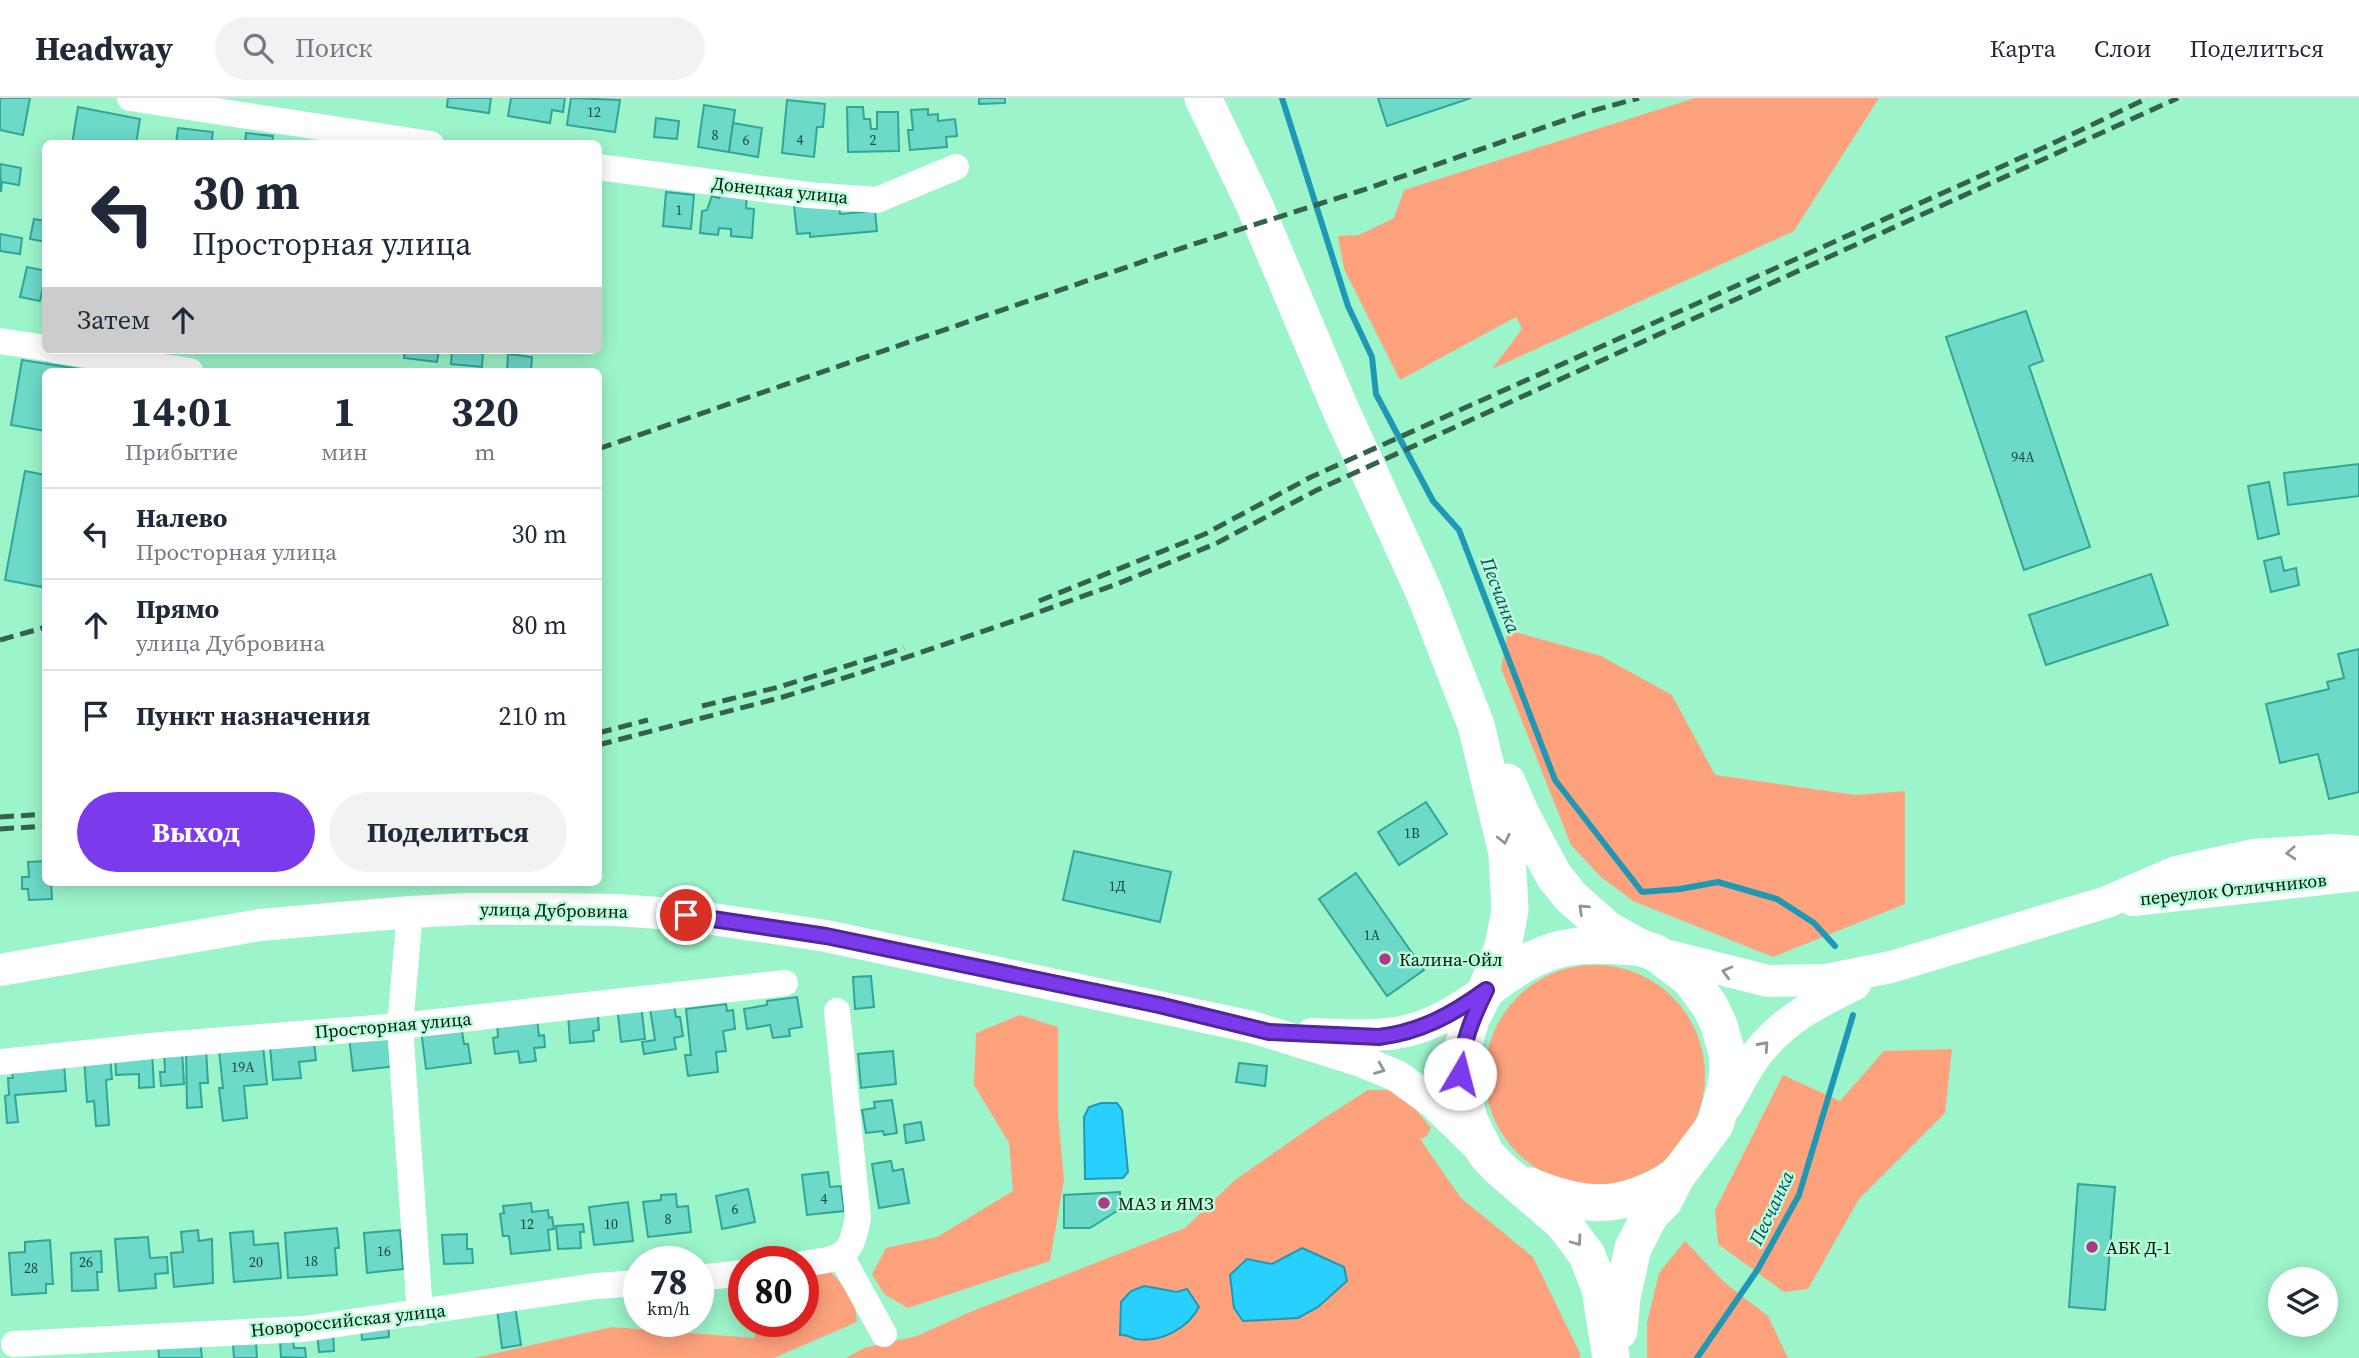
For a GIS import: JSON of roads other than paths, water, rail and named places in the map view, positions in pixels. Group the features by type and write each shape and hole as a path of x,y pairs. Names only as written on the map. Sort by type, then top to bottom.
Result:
{"highway":[{"path":"1203,98 1254,204 1340,408 1424,592 1476,725 1553,876 1570,897 1607,929 1648,950 1689,979 1710,1006 1719,1025 1727,1053 1728,1073 1715,1125 1676,1177 1664,1201 1650,1215 1640,1231 1633,1248 1622,1297 1621,1323 1611,1358"},
{"path":"1476,725 1507,853 1511,891 1503,947 1471,1019 1462,1049 1460,1074 1469,1119 1498,1166 1563,1223 1587,1255 1600,1289 1611,1358"},
{"path":"1486,990 1510,972 1551,951 1577,945 1648,950"},
{"path":"1498,1166 1561,1197 1598,1204 1623,1201 1649,1193 1676,1177"}],"main road":[{"name":"переулок Отличников","path":"1891,967 2107,902 2176,872 2253,855 2334,850 2359,852"},
{"name":"переулок Отличников","path":"2107,902 2359,875"},
{"name":"улица Дубровина","path":"0,970 260,925 469,909 617,910 686,915 826,936 1159,1005 1269,1032"},
{"path":"1648,950 1747,978 1785,982 1826,980 1891,967"},
{"path":"1715,1125 1758,1053 1787,1022 1810,1006 1891,967"},
{"path":"1269,1032 1379,1037 1394,1035 1426,1027 1486,990"},
{"path":"1269,1032 1361,1061 1397,1076 1448,1115 1498,1166"}],"street":[{"path":"130,98 405,140"},
{"name":"Донецкая улица","path":"602,168 808,195 877,200 956,167"},
{"path":"0,341 42,347"},
{"path":"81,354 171,368"},
{"path":"410,912 400,1026 420,1313"},
{"name":"Просторная улица","path":"0,1062 162,1045 400,1026 785,983"},
{"path":"819,1260 841,1255 853,1244 858,1217 837,1012"},
{"path":"841,1255 884,1334"},
{"name":"Новороссийская улица","path":"15,1344 304,1329 623,1284"}],"water":[{"path":"1101,1103 1117,1103 1122,1110 1128,1172 1123,1178 1085,1179 1084,1117 1089,1107"},
{"path":"1302,1248 1344,1267 1347,1281 1318,1307 1298,1318 1243,1321 1234,1308 1230,1275 1247,1259 1272,1264"},
{"path":"1144,1286 1177,1292 1187,1289 1199,1307 1181,1327 1164,1336 1145,1340 1120,1335 1121,1302 1131,1291"}],"waterway":[{"name":"Песчанка","path":"1282,98 1348,306 1372,357 1376,394 1433,501 1459,530 1555,780 1642,892 1718,882 1777,899 1814,923 1835,946"},
{"name":"Песчанка","path":"1697,1358 1758,1269 1799,1195 1853,1015"}],"railway":[{"path":"602,448 1188,246 1363,190 1588,112 1639,98"},
{"path":"1039,601 1205,534 1311,477 2045,147 2148,98"},
{"path":"602,744 783,697 866,671 1117,584 1215,544 1317,490 2178,98"},
{"path":"0,640 42,628"},
{"path":"702,706 779,687 904,648"},
{"path":"602,732 648,720"},
{"path":"0,817 42,814"},
{"path":"0,829 42,826"}],"place":[{"name":"Калина-Ойл","path":"1385,959"},
{"name":"МАЗ и ЯМЗ","path":"1104,1203"},
{"name":"АБК Д-1","path":"2092,1247"}]}
